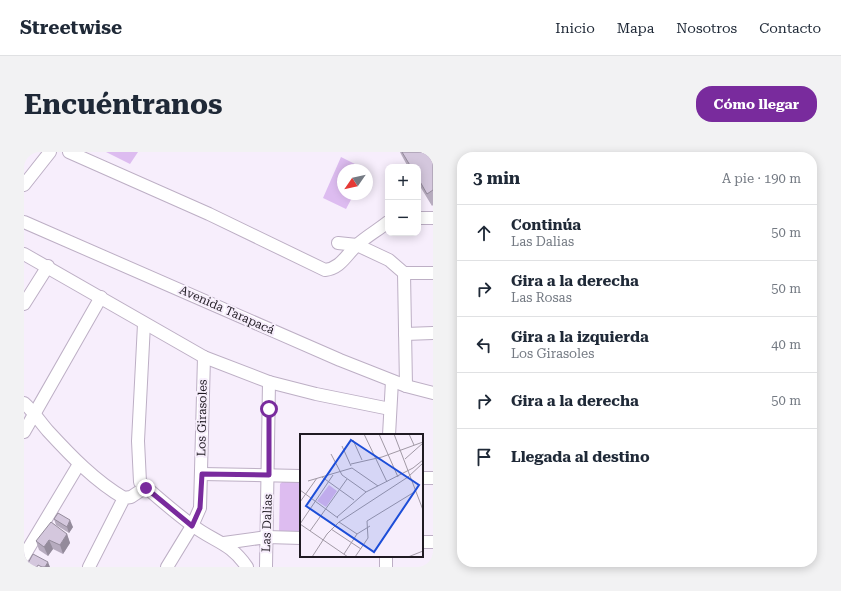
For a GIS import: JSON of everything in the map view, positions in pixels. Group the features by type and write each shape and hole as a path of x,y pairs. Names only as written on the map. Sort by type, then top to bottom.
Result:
{"street":[{"path":"24,185 50,152"},
{"path":"69,152 208,214 325,270 333,269 339,265 357,245 385,224"},
{"path":"421,218 433,218"},
{"name":"Avenida Tarapacá","path":"24,222 340,360 406,386 433,392"},
{"path":"338,243 357,245 389,260 404,273 433,273"},
{"path":"24,254 101,296 144,324 204,358 269,382 316,394 390,409"},
{"path":"24,304 48,266"},
{"path":"404,273 406,386"},
{"path":"24,432 101,296"},
{"path":"144,324 138,441 143,485 192,526 224,543 239,555 242,565"},
{"path":"405,334 433,333"},
{"name":"Los Girasoles","path":"167,567 192,526 200,508 204,358"},
{"path":"389,434 392,380"},
{"name":"Las Dalias","path":"266,567 269,475 269,382"},
{"path":"24,403 35,413 45,427 79,464 124,498 131,497 143,485"},
{"path":"24,556 79,464"},
{"path":"202,474 300,476"},
{"path":"89,567 124,498"},
{"path":"224,543 267,537 300,538"}],"shaded area":[{"path":"106,152 138,152 130,164"},
{"path":"341,157 355,164 338,164"},
{"path":"337,166 337,200 351,200 346,209 323,198"},
{"path":"282,482 300,482 300,534 279,532 280,484"}],"building":[{"path":"402,152 433,152 433,190 427,194 421,183 421,164 409,164"},
{"path":"58,513 70,520 67,527 54,519"},
{"path":"51,522 67,534 60,545 49,540 44,547 36,541"},
{"path":"33,554 48,562 45,567 38,565 37,567 26,567"}],"route":[{"path":"146,488 192,526 200,508 202,474 269,475 269,409"}]}
